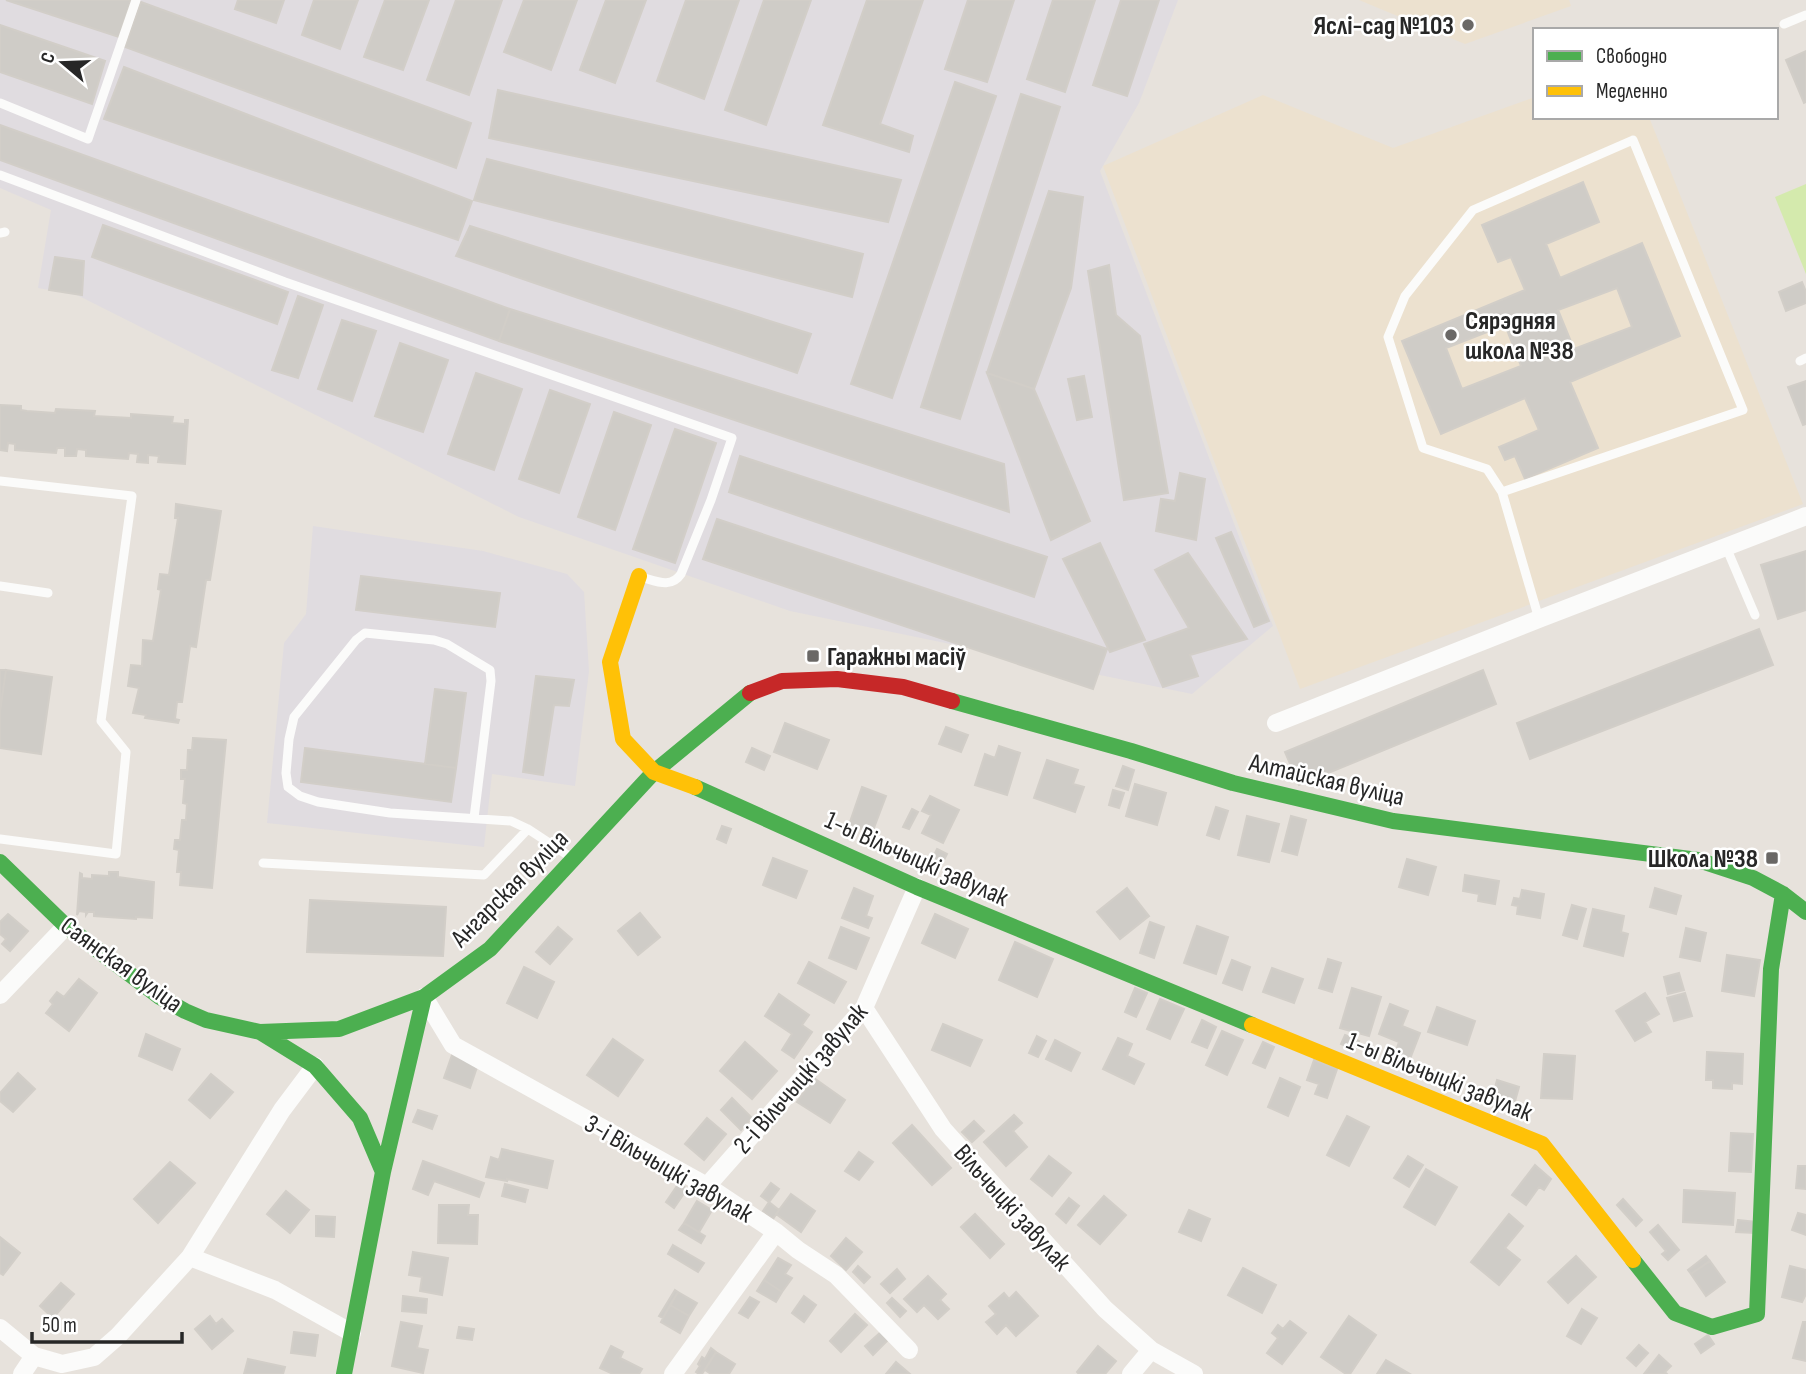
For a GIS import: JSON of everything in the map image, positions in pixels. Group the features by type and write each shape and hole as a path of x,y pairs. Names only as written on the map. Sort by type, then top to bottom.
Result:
{"street":[{"path":"1276,723 1806,516"},
{"path":"639,576 610,662 623,739 654,772"},
{"name":"Ангарская вуліца","path":"424,998 490,949 654,772 750,693 782,681 837,679"},
{"name":"Алтайская вуліца","path":"837,679 903,687 1131,751 1233,783 1394,821 1698,860 1753,877 1783,894 1806,912"},
{"name":"1-ы Вільчыцкі завулак","path":"654,772 707,792 917,887 1542,1144 1675,1313 1713,1327 1757,1314 1771,969 1783,894"},
{"name":"Саянская вуліца","path":"0,862 66,926 173,1005 206,1020 260,1032 339,1029 424,998"},
{"name":"2-і Вільчыцкі завулак","path":"706,1186 864,1008 917,887"},
{"path":"0,995 66,926"},
{"path":"344,1374 383,1172 424,998"},
{"name":"3-і Вільчыцкі завулак","path":"424,998 453,1045 706,1186 776,1232 798,1251 836,1275 909,1350"},
{"name":"Вільчыцкі завулак","path":"864,1008 943,1129 1105,1309 1151,1350 1194,1374"},
{"path":"260,1032 314,1066 360,1118 383,1172"},
{"path":"0,1328 34,1356 62,1364 94,1357 118,1336 190,1257 282,1110 314,1066"},
{"path":"673,1374 776,1232"},
{"path":"190,1257 275,1290 352,1333"},
{"path":"1131,1374 1151,1350"},
{"path":"22,1374 34,1356"}],"lane":[{"path":"0,103 88,139 136,0"},
{"path":"1784,24 1806,15"},
{"path":"1502,492 1743,410 1633,140 1473,210 1405,296 1388,337 1423,448 1488,469 1502,492 1539,619"},
{"path":"0,175 285,282 732,438 711,500 677,580 662,583 639,576"},
{"path":"0,481 132,496 101,721 126,752 116,854 0,839"},
{"path":"1726,547 1755,615"},
{"path":"0,586 48,593"},
{"path":"474,818 491,681 490,670 447,644 434,640 365,633 356,640 294,718 289,739 286,774 288,787 300,796 318,802 390,813 511,821 574,859"},
{"path":"262,863 484,876 528,829"}],"shaded area":[{"path":"0,0 1178,0 1139,103 1100,171 1273,626 1192,694 790,611 519,517 77,295 38,288 51,210 0,188"},
{"name":"Яслі-сад №103","path":"1359,0 1569,0 1571,6 1465,44"},
{"name":"Сярэдняя школа №38","path":"1263,95 1393,148 1533,98 1533,119 1650,119 1803,504 1300,689 1103,166"},
{"path":"313,526 483,551 567,574 584,592 589,671 575,786 492,774 484,847 267,823 284,643 306,614"}],"green space":[{"path":"1806,184 1806,274 1775,197"}],"building":[{"path":"6,0 131,0 119,37"},
{"path":"238,0 284,0 276,23 235,9"},
{"path":"314,0 358,0 340,49 302,35"},
{"path":"385,0 429,0 403,70 364,57"},
{"path":"456,0 502,0 469,95 427,80"},
{"path":"524,0 577,0 551,70 504,52"},
{"path":"606,0 646,0 615,83 580,70"},
{"path":"686,0 739,0 704,99 657,81"},
{"path":"764,0 811,0 766,125 725,110"},
{"path":"867,0 923,0 880,124 913,136 909,152 823,125"},
{"path":"968,0 1014,0 987,82 945,69"},
{"path":"1053,0 1095,0 1065,92 1027,79"},
{"path":"1121,0 1159,0 1127,96 1093,85"},
{"path":"141,2 471,123 456,168 125,47"},
{"path":"0,25 105,61 92,104 0,72"},
{"path":"1806,51 1806,102 1804,103 1786,60"},
{"path":"124,67 472,201 458,240 104,119"},
{"path":"955,82 996,96 892,398 851,384"},
{"path":"498,90 901,180 888,222 489,138"},
{"path":"1021,94 1060,107 960,419 921,407"},
{"path":"0,125 510,309 499,341 0,160"},
{"path":"487,159 863,254 852,297 474,200"},
{"path":"1583,182 1599,222 1546,244 1560,278 1642,243 1680,336 1570,382 1598,448 1525,479 1515,456 1505,460 1499,447 1539,430 1525,398 1441,434 1402,341 1525,290 1511,257 1498,262 1482,225","holes":["1617,288 1632,327 1574,349 1558,310","1505,325 1521,366 1462,389 1446,348"]},
{"path":"1049,191 1083,197 1071,288 1034,389 987,373"},
{"path":"103,225 288,292 277,324 92,257"},
{"path":"470,226 811,334 797,373 456,256"},
{"path":"55,257 84,261 82,295 49,290"},
{"path":"1109,265 1116,315 1140,336 1168,493 1124,500 1088,271"},
{"path":"1802,282 1806,303 1786,311 1779,292"},
{"path":"298,296 323,305 298,378 272,370"},
{"path":"510,309 1004,464 1009,512 499,341"},
{"path":"342,320 376,331 352,401 318,389"},
{"path":"400,343 448,360 423,432 375,416"},
{"path":"476,373 522,389 494,470 448,454"},
{"path":"987,373 1034,389 1090,521 1051,540"},
{"path":"1084,376 1092,417 1077,420 1068,379"},
{"path":"1806,381 1806,424 1803,425 1788,387"},
{"path":"550,390 590,404 559,493 519,479"},
{"path":"0,405 55,413 56,409 95,411 94,416 131,418 131,414 173,417 172,423 185,424 185,420 188,420 185,464 158,462 159,456 148,455 148,463 137,462 138,454 129,453 128,459 86,456 86,450 77,449 76,456 65,456 65,448 57,448 56,453 15,450 15,444 8,443 7,451 0,450"},
{"path":"614,412 651,425 615,530 578,517"},
{"path":"675,429 716,443 675,563 633,549"},
{"path":"740,456 1047,557 1034,597 729,492"},
{"path":"1180,473 1205,479 1196,540 1156,531 1161,499 1175,501"},
{"path":"176,504 221,511 210,580 206,580 196,647 190,646 182,702 177,702 175,719 179,720 178,723 145,718 146,715 133,713 139,688 128,686 131,665 142,666 143,640 153,641 161,590 158,589 160,574 169,575 178,518 175,518"},
{"path":"717,519 1107,649 1093,689 703,559"},
{"path":"1231,532 1269,621 1254,627 1216,538"},
{"path":"1100,543 1145,640 1110,652 1063,559"},
{"path":"1806,551 1806,610 1778,619 1761,565"},
{"path":"1188,553 1247,639 1190,655 1198,676 1163,687 1144,644 1189,628 1155,570"},
{"path":"361,576 500,593 495,627 356,610"},
{"path":"1759,629 1773,665 1530,759 1517,723"},
{"path":"0,670 6,670 0,712"},
{"path":"6,670 52,677 41,754 0,748 0,712"},
{"path":"1483,670 1496,704 1299,785 1285,752"},
{"path":"536,676 574,680 569,706 554,705 543,775 523,772"},
{"path":"435,689 466,693 456,768 425,764"},
{"path":"785,723 829,740 817,769 774,752"},
{"path":"946,727 968,735 961,752 939,744"},
{"path":"193,738 226,740 212,888 180,885 181,872 177,872 179,850 174,849 175,840 180,840 182,820 186,820 187,804 183,803 185,779 181,779 181,770 187,770 188,750 192,750"},
{"path":"999,746 1020,753 1007,795 975,785 985,754 995,758"},
{"path":"305,748 456,768 451,802 301,782"},
{"path":"752,748 770,756 764,770 746,762"},
{"path":"1047,760 1078,770 1073,784 1084,787 1075,812 1034,798"},
{"path":"1123,766 1134,770 1128,790 1116,786"},
{"path":"1135,784 1166,793 1157,825 1126,816"},
{"path":"862,787 886,796 872,833 849,825"},
{"path":"1113,790 1124,793 1119,808 1109,805"},
{"path":"930,796 959,810 943,843 922,833 931,815 922,811"},
{"path":"1216,807 1228,811 1219,839 1207,835"},
{"path":"912,809 918,812 909,829 903,827"},
{"path":"1247,816 1279,824 1269,862 1238,855"},
{"path":"1291,816 1306,820 1297,855 1282,851"},
{"path":"722,826 731,829 726,843 717,839"},
{"path":"937,849 947,854 940,868 930,863"},
{"path":"773,858 807,871 796,898 763,885"},
{"path":"1407,859 1436,867 1428,895 1399,887"},
{"path":"109,872 118,872 118,877 154,882 152,918 94,916 94,912 88,912 86,915 86,912 79,911 77,915 80,873 82,878 92,879 92,875 109,876"},
{"path":"1465,875 1499,881 1495,904 1478,901 1479,894 1463,891"},
{"path":"854,888 873,896 866,916 872,918 868,928 842,918"},
{"path":"1127,888 1149,916 1120,939 1097,912"},
{"path":"1655,888 1681,896 1676,914 1650,907"},
{"path":"1522,890 1544,894 1540,918 1517,914 1518,906 1512,905 1514,898 1520,899"},
{"path":"310,900 446,907 443,956 307,952"},
{"path":"1572,905 1586,909 1577,939 1563,935"},
{"path":"1593,909 1624,916 1621,932 1628,934 1623,956 1584,946"},
{"path":"640,913 660,937 638,955 618,931"},
{"path":"8,914 28,931 10,951 2,944 6,939 0,934 0,922"},
{"path":"935,914 968,929 955,958 922,943"},
{"path":"1150,922 1164,927 1154,958 1140,953"},
{"path":"1197,926 1228,937 1216,974 1184,963"},
{"path":"558,927 572,939 550,964 536,952"},
{"path":"841,927 869,938 856,969 829,958"},
{"path":"1686,928 1706,933 1700,961 1680,957"},
{"path":"1015,942 1053,959 1037,997 999,980"},
{"path":"1727,955 1760,960 1754,996 1722,991"},
{"path":"1328,959 1341,963 1332,992 1319,988"},
{"path":"1232,960 1250,967 1242,990 1223,983"},
{"path":"809,962 846,982 834,1003 798,983"},
{"path":"524,967 554,982 537,1018 507,1003"},
{"path":"1272,968 1303,979 1294,1003 1263,992"},
{"path":"1679,973 1684,990 1668,994 1664,977"},
{"path":"79,979 97,993 69,1031 46,1013 57,992 64,997"},
{"path":"1135,988 1147,993 1136,1017 1125,1012"},
{"path":"1352,988 1381,997 1369,1036 1340,1028"},
{"path":"1645,993 1659,1014 1645,1022 1651,1032 1635,1041 1616,1011"},
{"path":"1685,993 1692,1016 1674,1021 1667,998"},
{"path":"779,994 809,1015 802,1025 812,1032 794,1058 782,1050 792,1034 765,1016"},
{"path":"1160,999 1184,1009 1170,1039 1147,1029"},
{"path":"1390,1004 1408,1011 1402,1026 1420,1033 1408,1064 1393,1059 1399,1042 1379,1034"},
{"path":"1437,1007 1475,1021 1467,1045 1428,1032"},
{"path":"1202,1020 1216,1027 1207,1048 1192,1042"},
{"path":"943,1024 982,1040 970,1066 932,1050"},
{"path":"1222,1031 1243,1040 1227,1075 1206,1065"},
{"path":"146,1034 180,1049 172,1070 139,1056"},
{"path":"1345,1035 1359,1041 1355,1050 1341,1044"},
{"path":"1037,1036 1046,1041 1038,1057 1029,1053"},
{"path":"1118,1038 1132,1044 1127,1056 1144,1064 1134,1084 1103,1069"},
{"path":"613,1039 643,1060 618,1096 587,1075"},
{"path":"1055,1040 1080,1053 1071,1071 1046,1059"},
{"path":"745,1042 777,1071 752,1099 720,1071"},
{"path":"1263,1042 1274,1047 1265,1068 1253,1063"},
{"path":"1707,1052 1743,1054 1742,1084 1732,1083 1732,1089 1713,1088 1713,1080 1706,1080"},
{"path":"1544,1054 1575,1056 1572,1099 1541,1098"},
{"path":"452,1055 478,1064 470,1088 444,1078"},
{"path":"1314,1060 1337,1069 1327,1098 1315,1094 1319,1084 1307,1080"},
{"path":"18,1073 35,1089 13,1112 0,1101 0,1093"},
{"path":"211,1074 233,1092 210,1118 189,1100"},
{"path":"814,1078 845,1100 830,1123 797,1102"},
{"path":"1280,1078 1300,1087 1288,1116 1268,1107"},
{"path":"1497,1080 1519,1087 1514,1105 1492,1098"},
{"path":"732,1098 752,1118 741,1130 721,1110"},
{"path":"418,1110 437,1116 432,1129 413,1122"},
{"path":"1014,1115 1022,1123 1013,1131 1027,1147 1006,1166 984,1142"},
{"path":"1347,1116 1369,1127 1349,1166 1327,1155"},
{"path":"707,1118 726,1134 704,1160 685,1144"},
{"path":"974,1121 984,1131 972,1142 962,1132"},
{"path":"912,1125 951,1168 932,1185 893,1143"},
{"path":"1731,1133 1753,1134 1751,1172 1729,1171"},
{"path":"502,1149 553,1161 547,1188 486,1177 491,1157 499,1160"},
{"path":"859,1152 873,1162 859,1180 845,1171"},
{"path":"1049,1156 1071,1173 1052,1196 1031,1179"},
{"path":"1408,1156 1423,1165 1409,1187 1394,1178"},
{"path":"423,1161 484,1183 479,1197 434,1181 428,1195 413,1189"},
{"path":"170,1162 195,1183 158,1223 134,1199"},
{"path":"1535,1165 1551,1179 1544,1190 1539,1187 1526,1205 1512,1195"},
{"path":"1798,1166 1806,1166 1806,1189 1796,1188"},
{"path":"1426,1169 1457,1187 1435,1225 1404,1207"},
{"path":"679,1183 687,1189 674,1208 666,1202"},
{"path":"771,1183 779,1189 769,1202 761,1196"},
{"path":"505,1184 528,1190 525,1202 502,1196"},
{"path":"1684,1190 1735,1193 1733,1225 1683,1222"},
{"path":"286,1191 309,1210 290,1233 267,1214"},
{"path":"791,1194 815,1211 801,1232 776,1214"},
{"path":"1104,1196 1126,1215 1100,1244 1078,1225"},
{"path":"1069,1198 1079,1206 1066,1223 1056,1214"},
{"path":"1623,1199 1642,1220 1636,1226 1617,1205"},
{"path":"697,1201 712,1210 699,1232 684,1223"},
{"path":"769,1202 779,1210 773,1219 763,1211"},
{"path":"439,1205 469,1205 468,1215 478,1215 477,1244 438,1243"},
{"path":"1189,1210 1210,1219 1201,1241 1179,1232"},
{"path":"1798,1213 1806,1215 1806,1235 1792,1230"},
{"path":"975,1214 1004,1244 990,1258 961,1227"},
{"path":"1509,1214 1523,1226 1505,1248 1520,1260 1499,1285 1471,1262"},
{"path":"316,1216 335,1217 334,1237 316,1236"},
{"path":"1738,1220 1756,1222 1755,1233 1736,1232"},
{"path":"684,1223 705,1236 701,1243 679,1230"},
{"path":"1658,1225 1679,1250 1668,1260 1662,1254 1666,1251 1650,1232"},
{"path":"0,1237 20,1253 3,1275 0,1273"},
{"path":"846,1238 862,1252 846,1270 831,1256"},
{"path":"673,1245 704,1263 698,1272 668,1254"},
{"path":"413,1252 448,1258 442,1295 420,1291 422,1277 409,1275"},
{"path":"1576,1256 1596,1277 1568,1303 1548,1282"},
{"path":"1706,1256 1710,1261 1691,1274 1688,1270"},
{"path":"778,1258 791,1265 785,1274 792,1278 782,1292 764,1280"},
{"path":"1710,1261 1725,1282 1706,1296 1691,1274"},
{"path":"858,1266 870,1277 864,1283 853,1272"},
{"path":"1790,1266 1806,1270 1806,1294 1802,1302 1782,1297"},
{"path":"1243,1268 1276,1285 1262,1313 1228,1295"},
{"path":"897,1269 905,1279 890,1293 881,1284"},
{"path":"928,1276 946,1294 940,1300 949,1309 938,1319 924,1305 917,1312 904,1299"},
{"path":"764,1280 782,1292 776,1302 757,1291"},
{"path":"61,1283 74,1294 53,1318 40,1306"},
{"path":"675,1290 678,1292 663,1318 659,1316"},
{"path":"678,1292 697,1303 689,1316 670,1305"},
{"path":"1016,1292 1038,1316 1016,1336 1006,1325 997,1334 986,1322 996,1314 989,1306 1004,1293 1009,1299"},
{"path":"403,1296 427,1299 426,1313 402,1311"},
{"path":"804,1296 816,1305 804,1322 792,1313"},
{"path":"750,1297 759,1302 748,1318 739,1313"},
{"path":"892,1298 906,1311 900,1317 887,1303"},
{"path":"670,1305 689,1316 680,1333 661,1322"},
{"path":"1582,1309 1597,1318 1581,1344 1567,1336"},
{"path":"855,1314 867,1325 841,1352 830,1341"},
{"path":"210,1316 216,1324 222,1319 233,1331 212,1349 195,1329"},
{"path":"1349,1316 1376,1335 1350,1374 1346,1374 1321,1357"},
{"path":"1290,1321 1306,1333 1282,1364 1267,1353 1278,1338 1272,1333 1278,1325 1283,1329"},
{"path":"401,1322 422,1326 417,1348 428,1350 423,1373 392,1366"},
{"path":"1803,1322 1806,1322 1806,1361 1793,1358"},
{"path":"459,1327 474,1329 472,1340 457,1338"},
{"path":"294,1332 318,1335 315,1356 291,1353"},
{"path":"881,1332 888,1340 873,1355 865,1346"},
{"path":"1708,1335 1714,1344 1701,1353 1695,1344"},
{"path":"1639,1345 1648,1353 1636,1366 1627,1358"},
{"path":"611,1346 623,1352 620,1358 642,1369 639,1374 613,1374 600,1368"},
{"path":"1098,1346 1116,1361 1105,1374 1079,1374 1077,1372"},
{"path":"711,1348 716,1352 702,1374 699,1374 696,1372 700,1366 698,1364 702,1357 705,1359"},
{"path":"716,1352 735,1364 729,1374 711,1374 705,1370"},
{"path":"1659,1355 1671,1366 1665,1372 1667,1374 1644,1374"},
{"path":"248,1359 285,1367 283,1374 244,1374"},
{"path":"1386,1360 1410,1374 1377,1374"},
{"path":"896,1362 910,1374 886,1374"}],"traffic: fast":[{"path":"0,862 66,926 160,997 185,1011 206,1020 260,1032 339,1029 424,997 490,949 654,772 750,693"},
{"path":"952,701 1131,751 1233,783 1393,821 1698,860 1753,878 1783,894 1806,912"},
{"path":"695,787 917,887 1252,1025"},
{"path":"1633,1260 1675,1313 1712,1327 1757,1314 1771,969 1783,894"},
{"path":"344,1374 383,1172 424,997"},
{"path":"260,1032 315,1066 360,1118 383,1172"}],"traffic: slow":[{"path":"639,576 610,662 623,739 654,772 695,787"},
{"path":"1252,1025 1542,1144 1633,1260"}],"traffic: jam":[{"path":"750,693 782,681 837,679 903,687 952,701"}],"place":[{"name":"Яслі-сад №103","path":"1468,25"},
{"name":"Сярэдняя школа №38","path":"1451,335"},
{"name":"Гаражны масіў","path":"813,656"},
{"name":"Школа №38","path":"1772,858"}]}
